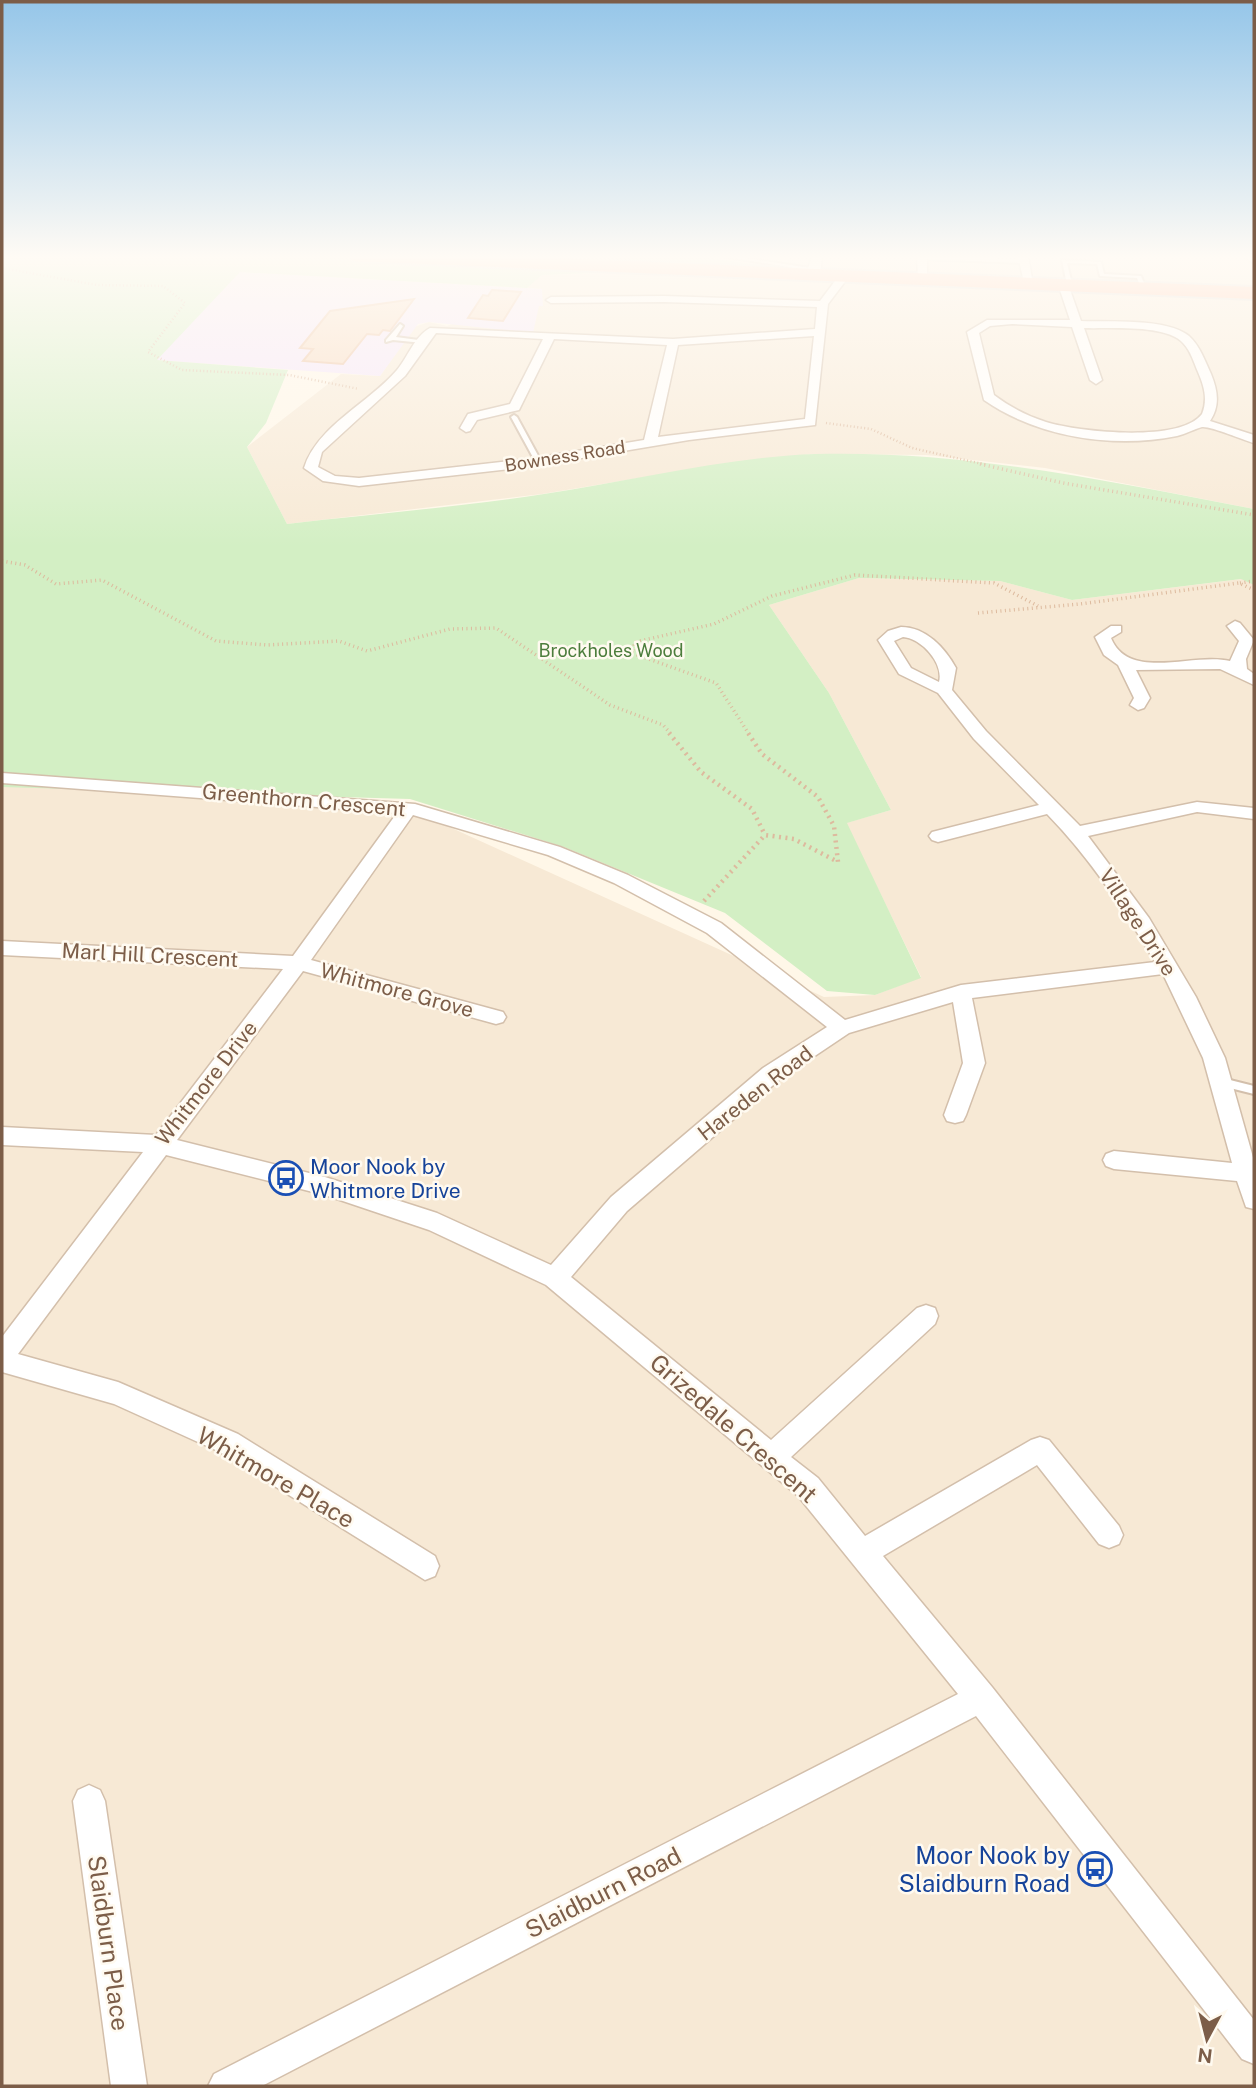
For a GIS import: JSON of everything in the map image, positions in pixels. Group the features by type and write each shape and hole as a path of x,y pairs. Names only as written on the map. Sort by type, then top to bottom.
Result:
{"street":[{"path":"377,393 401,373 415,352"},
{"path":"454,413 469,423 516,407 543,352"},
{"path":"650,443 671,352"},
{"path":"811,422 819,352"},
{"path":"978,352 988,397 1026,419 1080,433 1143,436 1203,423 1254,439"},
{"path":"1088,352 1096,380"},
{"path":"1195,352 1212,391 1207,417 1203,423"},
{"name":"Bowness Road","path":"377,393 316,451 311,460 311,468 319,476 336,482 359,482 538,461 811,422"},
{"path":"1234,626 1247,641 1245,649 1237,656 1236,664 1247,676"},
{"path":"1116,629 1103,637 1104,644 1109,652 1137,667 1223,663 1247,676"},
{"path":"1124,662 1142,698 1138,705"},
{"name":"Village Drive","path":"944,690 980,735 1076,833 1139,918 1186,997 1222,1082 1250,1174 1254,1200"},
{"name":"Greenthorn Crescent","path":"2,778 409,808 554,852 621,879 714,928 842,1028"},
{"path":"2,787 29,779"},
{"name":"Whitmore Drive","path":"2,1356 159,1144 298,963 409,808"},
{"path":"938,836 1050,808"},
{"path":"1076,833 1185,808 1254,813"},
{"name":"Marl Hill Crescent","path":"2,948 168,954 298,963"},
{"name":"Whitmore Grove","path":"298,963 496,1017"},
{"name":"Hareden Road","path":"555,1278 619,1205 771,1074 842,1028 961,992 1167,967"},
{"path":"955,1115 974,1063 961,992"},
{"name":"Grizedale Crescent","path":"2,1136 159,1144 325,1186 437,1223 555,1278 808,1487 981,1698 1254,2047"},
{"path":"1114,1160 1250,1174"},
{"path":"772,1457 926,1316"},
{"name":"Whitmore Place","path":"2,1361 118,1394 229,1443 425,1566"},
{"path":"862,1553 1040,1449 1109,1535"},
{"name":"Slaidburn Road","path":"226,2086 981,1698"},
{"name":"Slaidburn Place","path":"89,1801 129,2086"}],"lane":[{"path":"514,416 538,461"},
{"path":"1222,1082 1254,1090"}],"path":[{"path":"149,352 182,370 289,375 377,393"},
{"path":"811,422 862,425 903,441 912,448 1063,483 1254,515"},
{"path":"2,561 24,565 56,584 102,580 216,641 267,645 339,641 367,651 450,629 496,628 610,705 663,725 701,772 752,809 765,835"},
{"path":"765,835 794,839 838,862 834,826 818,797 762,754 716,684 632,653 635,642 714,624 772,596 855,575 993,583 1038,606"},
{"path":"978,613 1080,604 1254,581"},
{"path":"1239,583 1254,590"},
{"path":"691,915 765,835"}],"shaded area":[{"path":"163,352 397,352 380,376 156,360"},
{"path":"396,352 1254,352 1254,509 1045,468 926,455 812,454 706,467 542,494 287,524 247,447 341,374 380,376"},
{"path":"859,578 1000,581 1072,600 1242,579 1254,585 1254,2086 2,2086 2,782 423,815 824,997 875,995 921,977 846,823 891,810 829,693 769,605"}],"green space":[{"name":"Brockholes Wood","path":"2,352 164,352 157,360 288,370 266,423 247,447 287,524 512,499 714,465 815,454 871,454 981,462 1090,478 1254,509 1254,585 1241,579 1072,600 1000,581 859,578 769,605 829,693 891,810 847,823 921,978 875,995 827,991 725,913 564,847 410,799 2,787"}],"building":[{"path":"310,352 352,352 343,364 303,361"}],"place":[{"name":"Moor Nook by Whitmore Drive","path":"286,1178"},
{"name":"Moor Nook by Slaidburn Road","path":"1095,1869"}]}
